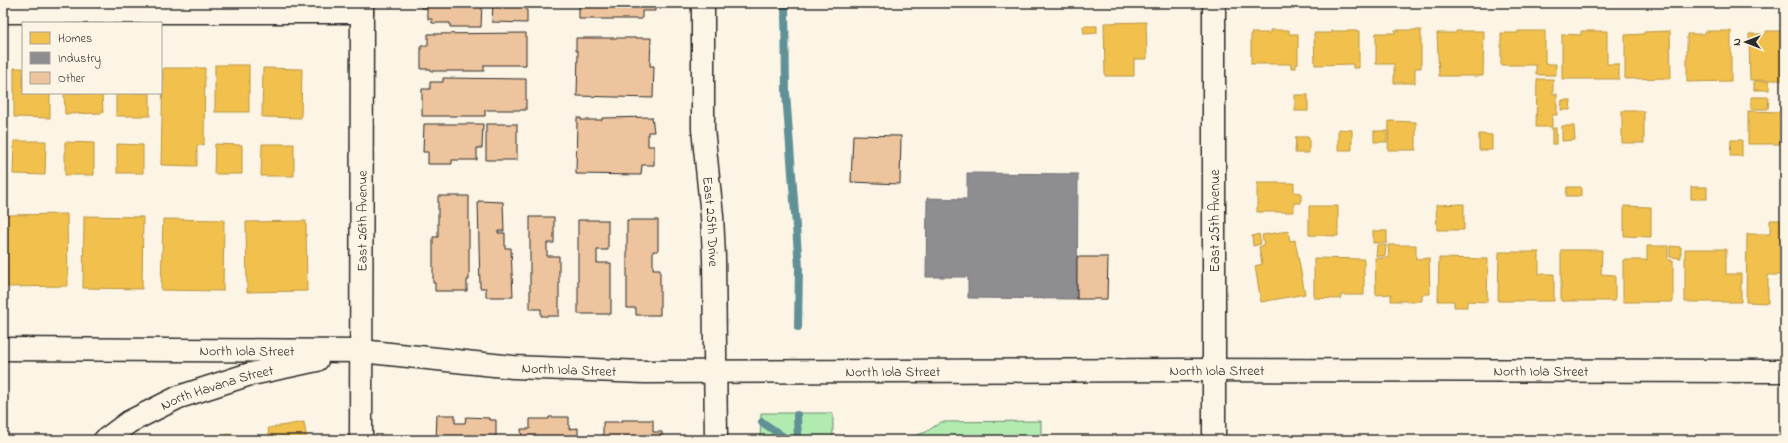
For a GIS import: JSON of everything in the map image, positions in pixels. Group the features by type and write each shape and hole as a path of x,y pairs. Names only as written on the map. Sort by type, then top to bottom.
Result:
{"street":[{"name":"East 25th Drive","path":"702,3 702,108 714,238 716,440"},
{"name":"East 25th Avenue","path":"1214,3 1214,440"},
{"path":"12,9 362,8"},
{"name":"East 26th Avenue","path":"361,440 362,8"},
{"name":"North Iola Street","path":"3,349 361,351 529,368 601,371 1214,370 1785,372"},
{"name":"North Havana Street","path":"104,440 129,422 179,397 247,374 361,351"}],"green space":[{"path":"761,413 833,413 833,440 760,440"},
{"path":"1041,421 1041,440 902,440 926,432 941,422"}],"building: Homes":[{"path":"1146,22 1147,59 1134,59 1134,76 1105,76 1104,23"},
{"path":"1083,26 1097,26 1097,33 1084,34"},
{"path":"1270,30 1289,30 1289,34 1298,34 1298,64 1296,64 1296,68 1291,68 1291,64 1251,64 1251,33 1270,33"},
{"path":"1395,30 1421,30 1421,68 1415,68 1415,83 1394,83 1394,64 1376,64 1376,33 1395,33"},
{"path":"1332,31 1359,31 1359,68 1353,68 1353,64 1315,65 1314,33 1332,33"},
{"path":"1456,31 1484,31 1483,76 1439,76 1437,33 1456,33"},
{"path":"1518,31 1545,31 1545,64 1556,64 1556,75 1536,75 1536,65 1501,65 1501,33 1518,33"},
{"path":"1581,31 1607,31 1607,64 1619,64 1619,79 1562,79 1562,34 1581,35"},
{"path":"1670,31 1671,78 1625,79 1625,35 1644,34 1644,32"},
{"path":"1705,31 1731,31 1731,81 1687,82 1687,34 1705,34"},
{"path":"1766,31 1785,31 1785,80 1750,80 1749,34 1766,34"},
{"path":"3,65 4,65 3,116"},
{"path":"215,65 249,65 249,112 215,112"},
{"path":"14,68 22,68 22,94 50,94 50,118 14,117"},
{"path":"163,68 205,68 204,145 197,145 197,166 161,165"},
{"path":"263,68 302,69 301,118 262,117"},
{"path":"1537,79 1553,79 1553,94 1557,94 1557,115 1552,115 1552,127 1536,127"},
{"path":"1754,81 1769,81 1769,90 1754,90"},
{"path":"64,94 102,94 103,113 65,114"},
{"path":"116,94 150,94 150,116 116,116"},
{"path":"1295,95 1308,95 1308,111 1295,111"},
{"path":"1751,97 1769,97 1768,109 1751,109"},
{"path":"1562,100 1571,100 1570,110 1561,110"},
{"path":"1622,111 1644,111 1644,143 1622,143"},
{"path":"1748,111 1781,112 1780,144 1748,144"},
{"path":"1389,121 1416,122 1416,150 1388,150"},
{"path":"1562,126 1574,126 1575,140 1562,141"},
{"path":"1552,128 1556,128 1556,144 1552,144"},
{"path":"1338,129 1352,130 1352,150 1338,150"},
{"path":"1374,131 1387,131 1387,142 1374,142"},
{"path":"1479,134 1492,135 1492,150 1479,150"},
{"path":"1296,137 1309,137 1309,153 1295,153"},
{"path":"1731,140 1742,140 1742,156 1730,156"},
{"path":"14,141 46,141 45,175 13,174"},
{"path":"65,142 94,143 94,175 65,175"},
{"path":"117,144 143,145 143,173 117,173"},
{"path":"215,144 242,145 242,174 214,174"},
{"path":"262,144 294,144 294,176 261,176"},
{"path":"1257,183 1294,183 1294,192 1301,193 1301,203 1294,203 1294,212 1257,212"},
{"path":"1567,187 1581,187 1581,196 1566,196"},
{"path":"1691,187 1707,187 1707,199 1691,199"},
{"path":"1464,204 1464,230 1437,230 1436,205"},
{"path":"1309,206 1338,206 1338,236 1309,235"},
{"path":"1624,206 1651,207 1651,237 1624,236"},
{"path":"67,214 68,286 7,287 6,215"},
{"path":"84,216 143,217 142,289 83,288"},
{"path":"163,219 224,220 223,291 161,290"},
{"path":"1770,220 1785,220 1785,275 1768,275 1768,303 1746,302 1747,234 1770,234"},
{"path":"306,221 307,291 247,292 246,222"},
{"path":"1288,231 1290,241 1295,240 1305,294 1261,302 1255,266 1262,264 1259,247 1264,245 1262,235"},
{"path":"1373,231 1387,231 1387,243 1373,243"},
{"path":"1259,234 1261,244 1253,246 1252,236"},
{"path":"1377,245 1386,245 1385,256 1376,256"},
{"path":"1388,245 1416,245 1416,259 1429,258 1430,294 1422,294 1422,301 1391,301 1391,294 1376,295 1375,258 1389,258"},
{"path":"1647,246 1668,246 1668,260 1673,260 1673,302 1623,302 1623,260 1647,260"},
{"path":"1670,246 1681,247 1681,258 1670,257"},
{"path":"1685,249 1726,249 1726,274 1741,274 1741,302 1685,302"},
{"path":"1561,250 1602,250 1601,274 1615,275 1615,301 1561,301"},
{"path":"1499,252 1539,252 1539,274 1554,274 1554,301 1498,301"},
{"path":"1314,258 1364,259 1364,295 1341,295 1341,299 1314,298"},
{"path":"1439,258 1488,259 1487,302 1467,301 1467,307 1454,307 1454,301 1438,301"},
{"path":"304,422 307,440 270,440 268,428"},
{"path":"232,433 234,440 212,440"},
{"path":"1670,439 1670,440 1624,440"}],"building: Industry":[{"path":"967,173 1078,174 1077,299 968,298 968,277 926,277 927,198 967,199"}],"building: Other":[{"path":"421,3 482,3 481,27 450,27 450,23 432,23 432,19 428,19 427,8 421,8"},
{"path":"493,3 527,3 527,23 492,22"},
{"path":"579,3 655,3 655,11 642,11 642,19 579,19"},
{"path":"526,33 526,65 484,65 484,71 431,71 431,69 421,69 421,46 428,46 428,34"},
{"path":"576,38 651,38 650,66 654,66 653,98 577,96 578,51 576,51"},
{"path":"443,78 526,79 526,110 485,110 485,116 422,116 422,89 430,89 430,82 443,82"},
{"path":"652,117 654,132 648,132 648,146 654,146 654,165 642,165 641,175 576,174 577,118 581,118 581,120 602,120 602,118"},
{"path":"424,124 483,124 482,148 477,148 477,160 452,160 452,164 428,164 428,152 423,152"},
{"path":"486,124 517,124 517,160 486,160"},
{"path":"853,135 901,136 900,184 851,182"},
{"path":"438,196 469,196 469,280 467,280 467,291 435,291 435,283 433,283 433,237 438,237"},
{"path":"478,201 503,202 504,231 498,231 498,233 505,233 505,248 511,248 513,297 486,297 486,288 480,288"},
{"path":"530,217 554,217 554,243 547,243 547,256 559,256 559,316 541,316 541,309 530,309"},
{"path":"578,220 608,220 608,250 597,250 597,263 611,263 611,314 578,314"},
{"path":"627,220 658,220 658,251 653,251 653,269 660,269 660,315 636,315 636,308 627,308"},
{"path":"1077,257 1108,257 1107,299 1077,299"},
{"path":"437,415 455,415 455,423 465,423 466,417 489,418 489,420 496,420 496,440 436,440"},
{"path":"549,417 569,417 569,429 578,428 578,440 522,440 521,429 530,429 530,419 549,419"},
{"path":"622,420 653,420 653,432 662,432 662,440 603,440 603,422 622,422"}],"waterway":[{"path":"785,3 786,93 799,267 798,327"},
{"path":"797,415 798,440"},
{"path":"762,422 788,440"}]}
